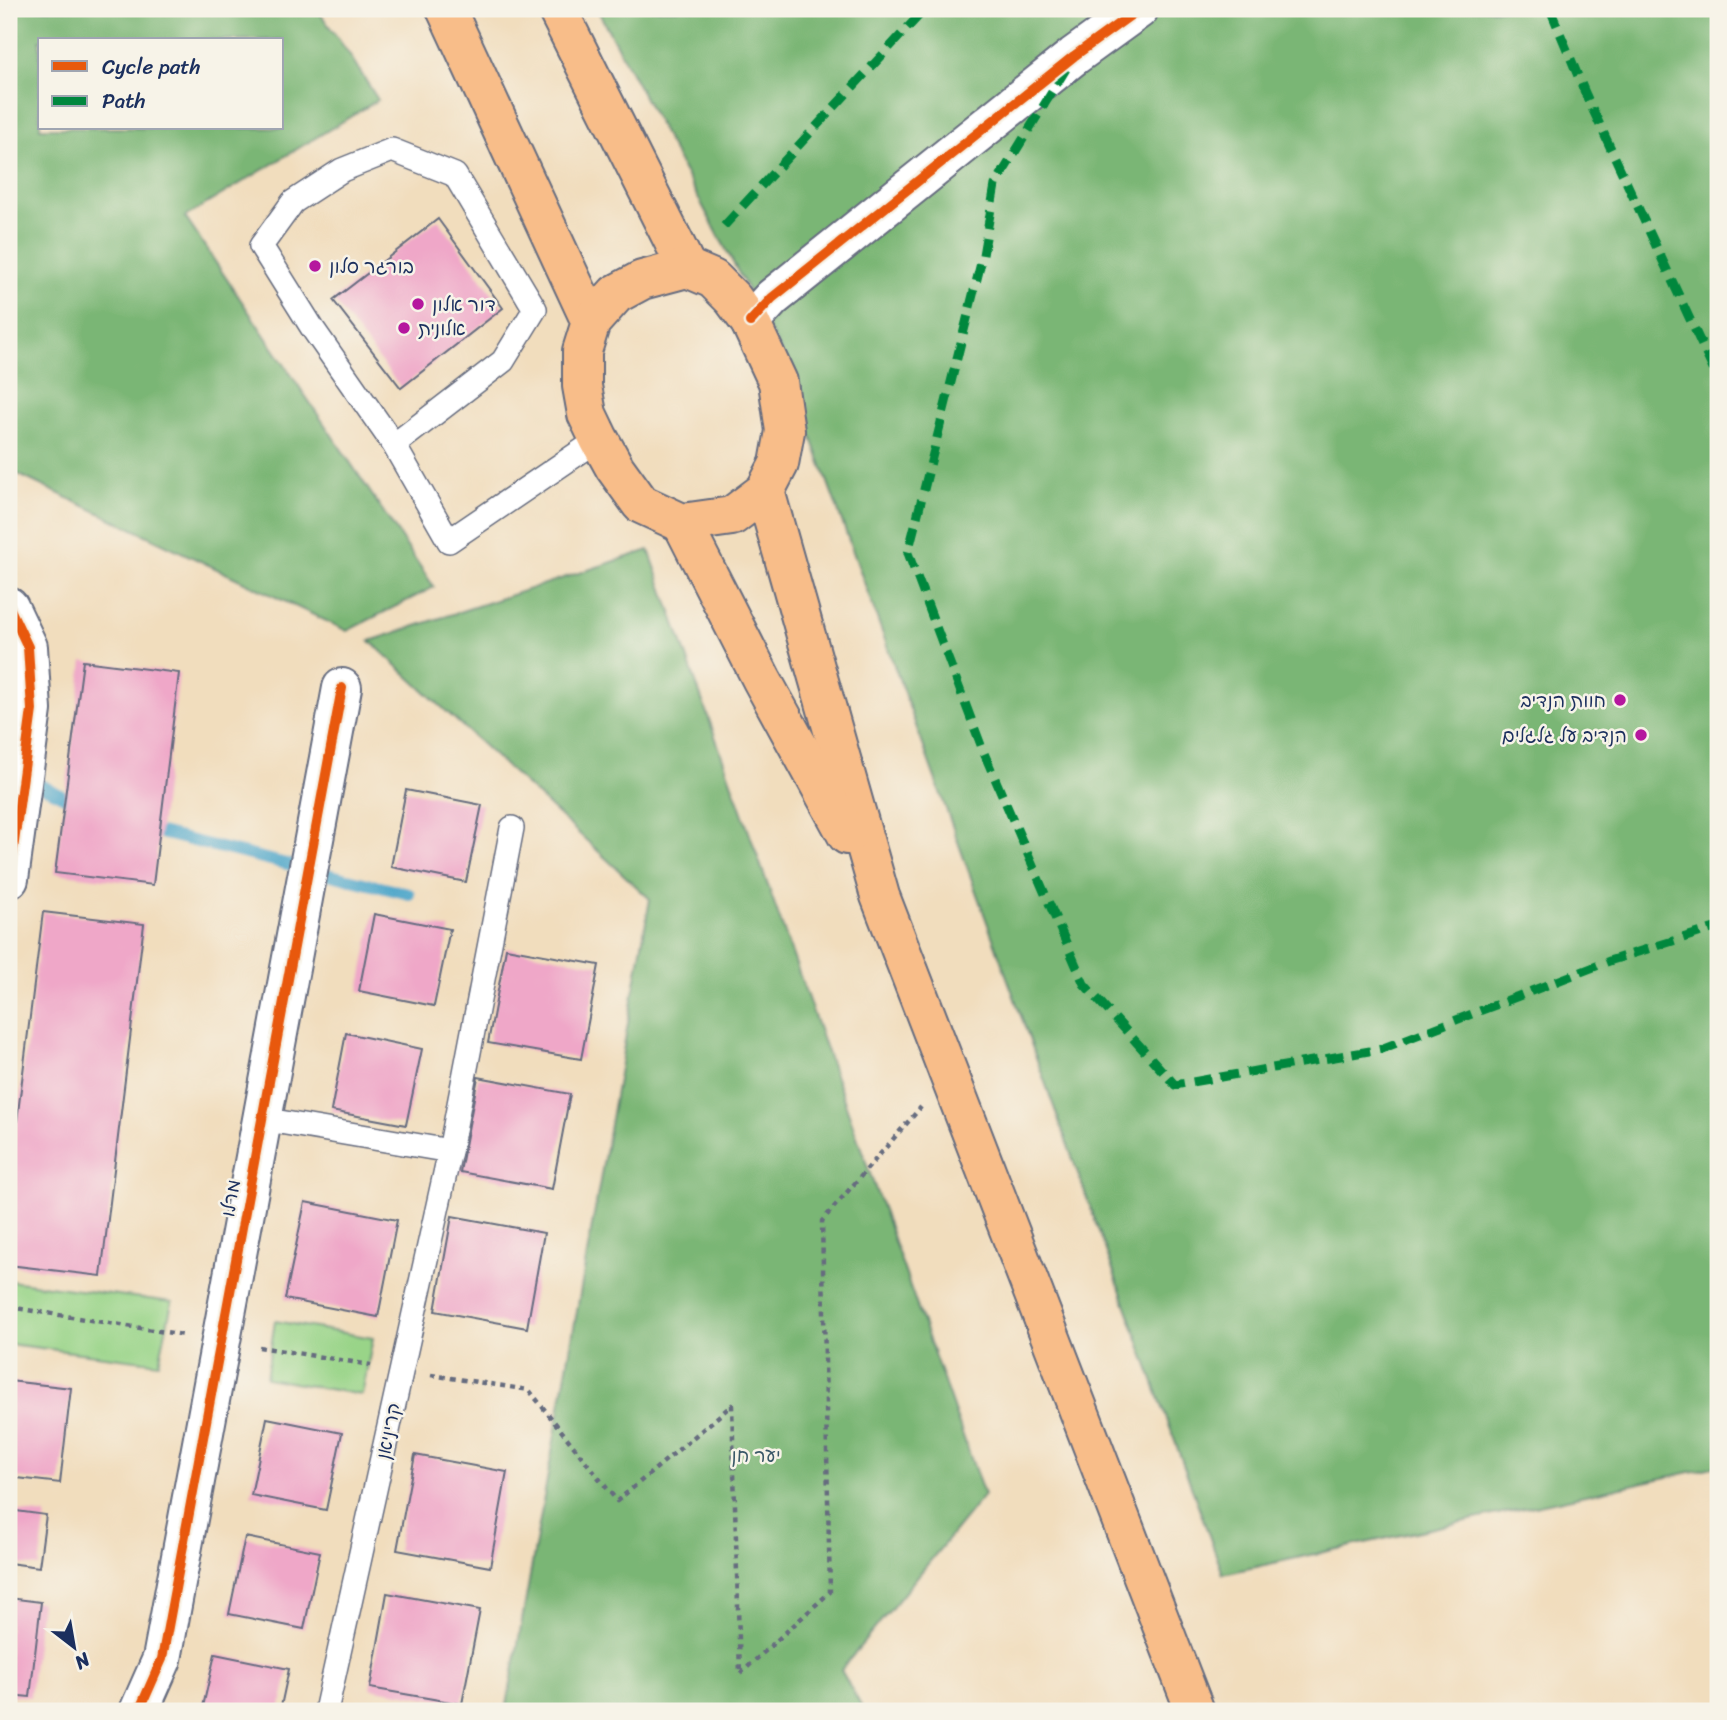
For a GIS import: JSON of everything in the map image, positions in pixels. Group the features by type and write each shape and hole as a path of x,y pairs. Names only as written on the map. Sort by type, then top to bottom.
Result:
{"main road":[{"path":"446,9 591,321"},
{"path":"557,9 687,268"},
{"path":"687,268 713,279 733,299 750,322 778,382 785,431 779,464 765,491 732,516 682,523 641,504 615,468 587,414 582,386 582,351 591,321 616,293 642,280 687,268"},
{"path":"765,491 880,895 1195,1711"},
{"path":"682,523 762,680 880,895"}],"street":[{"path":"750,322 772,298 1074,56 1139,9"},
{"path":"9,607 27,647 32,710 9,879"},
{"name":"מרלו","path":"139,1711 162,1660 342,688"}],"lane":[{"path":"394,445 503,361 534,309 455,174 392,150 342,170 293,202 261,246 313,329 394,445 449,541 599,439"},
{"name":"קריניאן","path":"326,1711 450,1151 512,828"},
{"path":"262,1119 450,1151"}],"path":[{"path":"9,1307 529,1390 617,1501 732,1405 740,1674 830,1592 822,1222 922,1106"}],"green space":[{"path":"9,9 317,9 378,100 185,217 434,587 347,631 9,470"},
{"path":"597,9 1718,9 1718,1466 1223,1574 780,350"},
{"name":"יער חן","path":"649,550 984,1495 841,1670 864,1711 506,1711 650,899 370,641"},
{"path":"10,1281 172,1302 159,1363 9,1344"},
{"path":"275,1321 373,1338 362,1395 266,1378"}],"building":[{"name":"דור אלון","path":"438,219 503,308 401,388 333,300"},
{"path":"83,661 179,673 153,885 55,873"},
{"path":"406,790 482,805 466,882 391,867"},
{"path":"43,912 144,924 101,1276 9,1265 9,1185"},
{"path":"374,914 450,929 434,1006 359,991"},
{"path":"506,948 599,965 581,1059 488,1043"},
{"path":"346,1033 422,1049 406,1125 331,1111"},
{"path":"478,1077 570,1094 552,1189 460,1172"},
{"path":"305,1202 397,1220 378,1317 285,1299"},
{"path":"452,1216 544,1233 527,1328 435,1311"},
{"path":"9,1381 71,1388 60,1483 9,1477"},
{"path":"267,1418 342,1433 326,1510 251,1495"},
{"path":"415,1455 507,1472 490,1567 397,1550"},
{"path":"9,1510 46,1515 39,1567 9,1563"},
{"path":"245,1537 320,1552 304,1629 229,1614"},
{"path":"387,1593 480,1610 462,1704 370,1688"},
{"path":"9,1598 41,1602 30,1697 9,1695"},
{"path":"215,1654 289,1669 280,1711 202,1711"}],"waterway":[{"path":"26,778 79,804"},
{"path":"144,829 409,894"}],"marked path":[{"path":"724,226 925,9"},
{"path":"1550,9 1586,95 1718,380"},
{"path":"1066,69 995,185 983,255 908,553 984,753 1084,984 1175,1085 1381,1049 1612,960 1718,927"}],"cycle path":[{"path":"750,322 772,298 1074,56 1139,9"},
{"path":"9,607 28,647 32,710 9,879"},
{"path":"139,1711 162,1659 342,688"}],"place":[{"name":"בורגר סלון","path":"315,266"},
{"name":"דור אלון","path":"418,304"},
{"name":"אלונית","path":"404,328"},
{"name":"חוות הנדיב","path":"1620,700"},
{"name":"הנדיב על גלגלים","path":"1641,735"}]}
